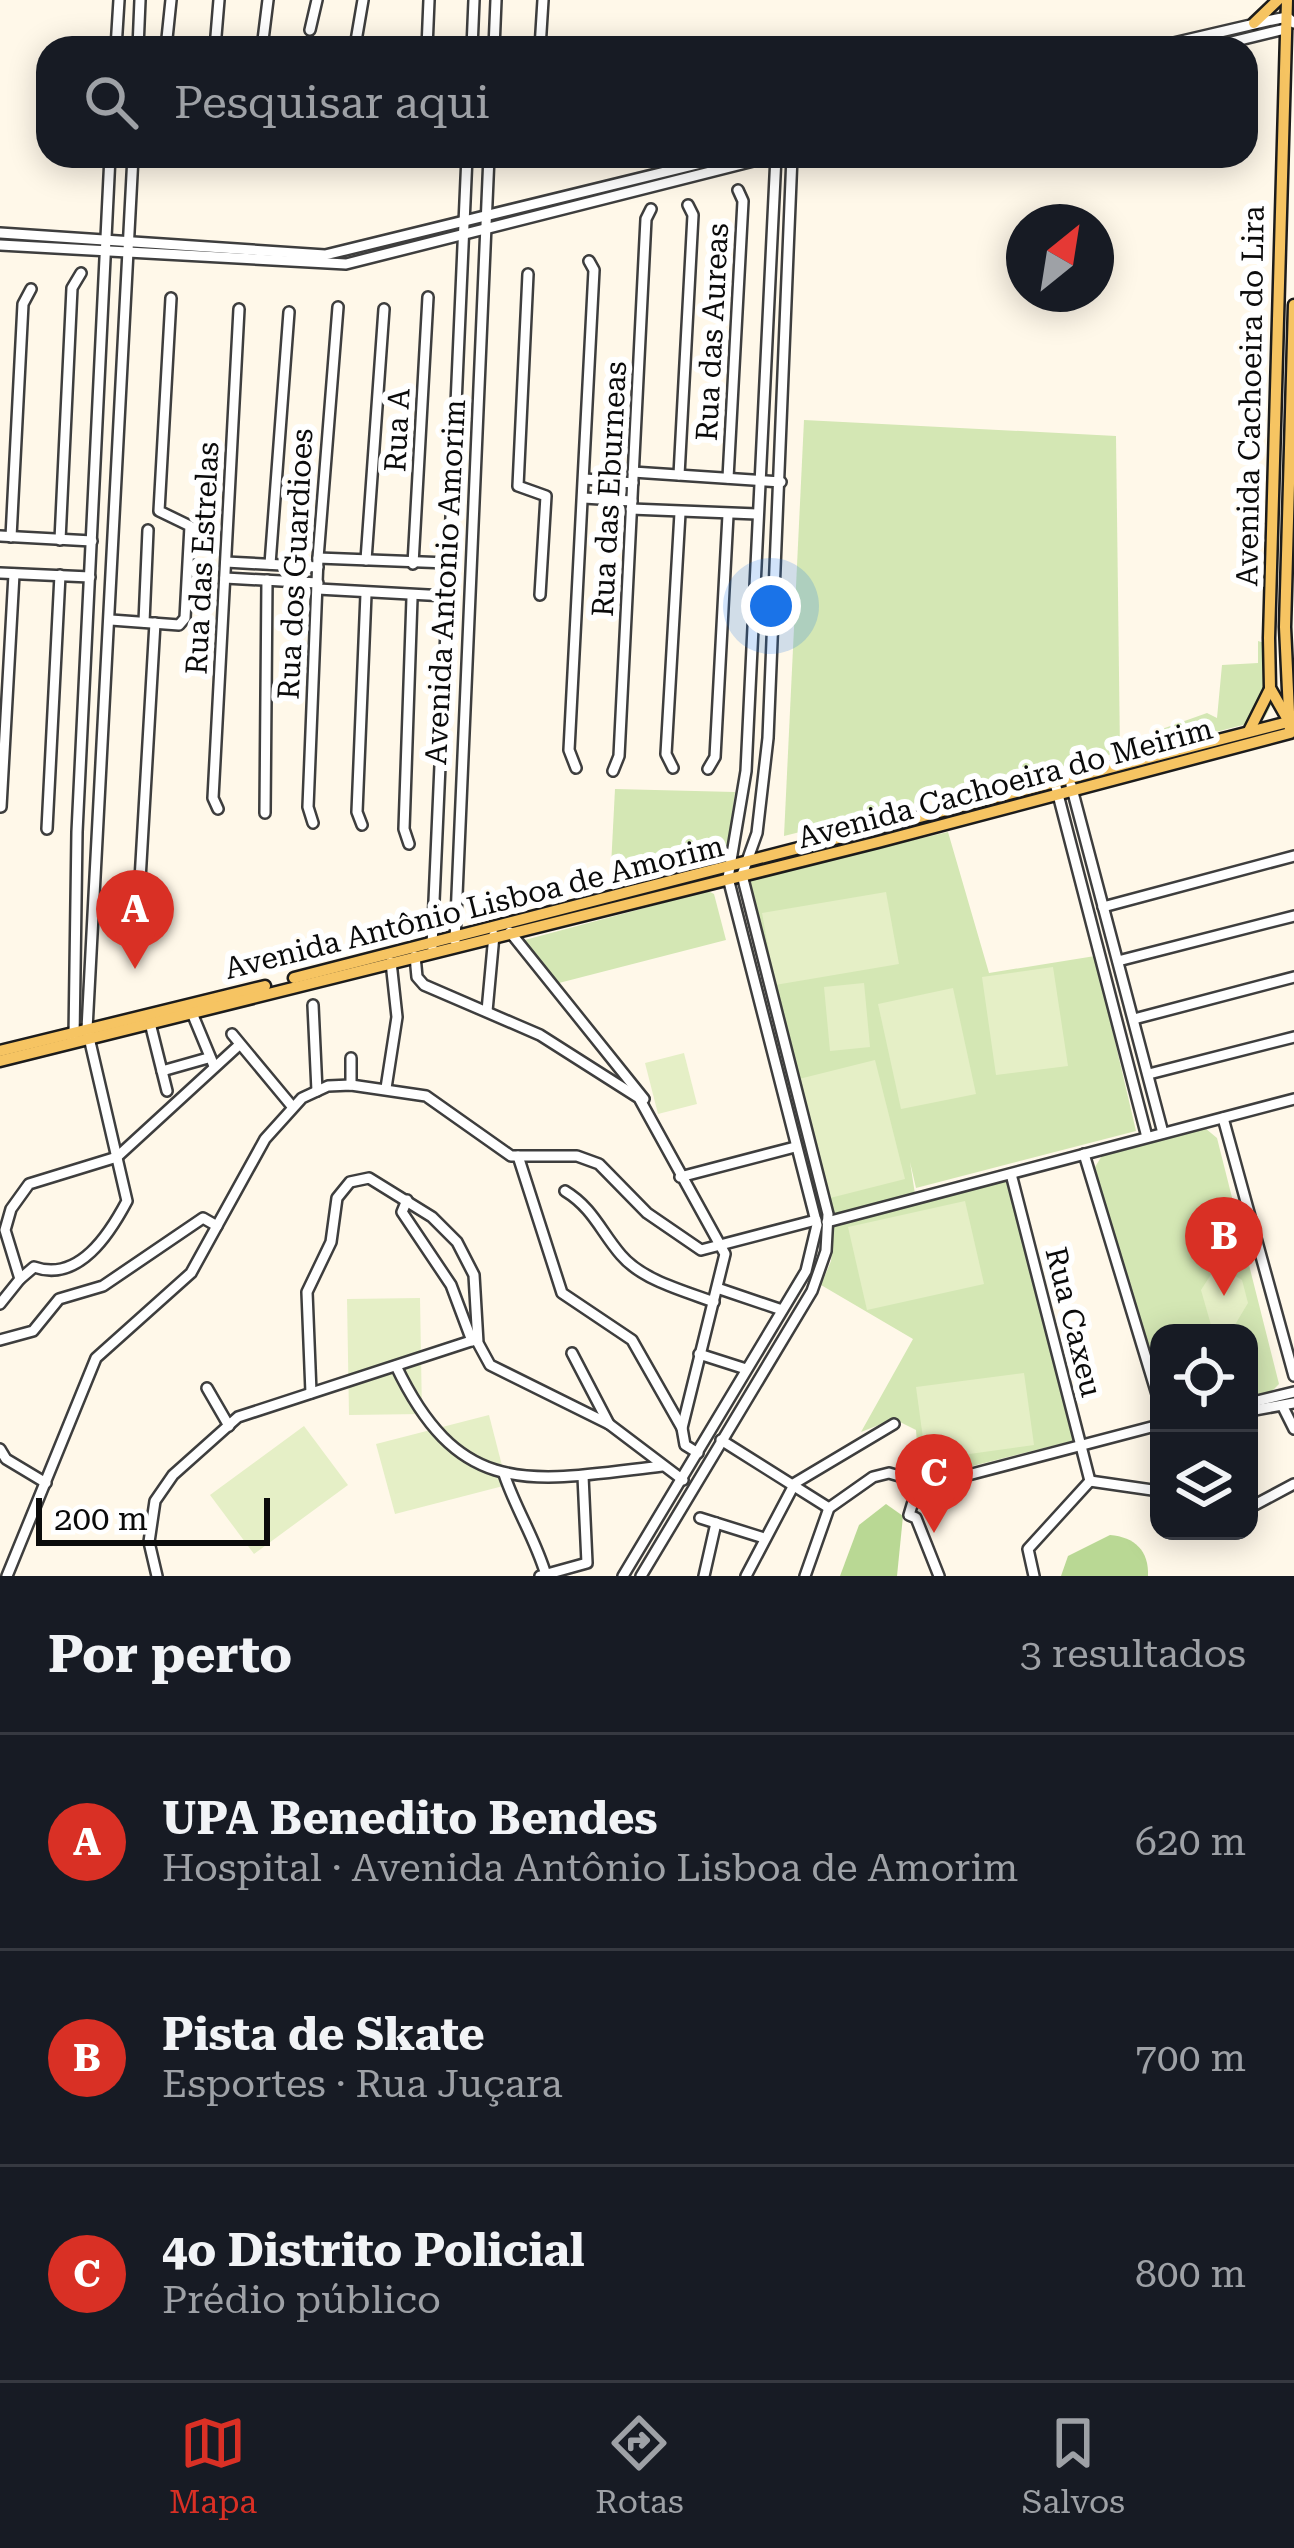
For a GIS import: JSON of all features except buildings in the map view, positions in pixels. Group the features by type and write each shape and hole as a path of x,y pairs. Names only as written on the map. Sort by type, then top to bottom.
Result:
{"main road":[{"path":"1254,23 1278,0"},
{"name":"Avenida Cachoeira do Lira","path":"1288,0 1272,420 1271,689 1290,725"},
{"name":"Avenida Cachoeira do Lira","path":"1290,725 1286,692 1294,305"},
{"path":"1249,731 1271,689 1280,697 1286,692"},
{"name":"Avenida Cachoeira do Meirim","path":"1071,784 1249,731 1290,725"},
{"name":"Avenida Cachoeira do Meirim","path":"729,872 742,875 1290,725"},
{"name":"Avenida Cachoeira do Meirim","path":"751,861 1056,788"},
{"name":"Avenida Antônio Lisboa de Amorim","path":"455,941 510,932 729,872 751,861"},
{"name":"Avenida Antônio Lisboa de Amorim","path":"0,1061 81,1035 729,872"},
{"name":"Avenida Antônio Lisboa de Amorim","path":"0,1051 150,1023 415,956 432,947"}],"street":[{"path":"116,36 118,0"},
{"path":"138,36 140,0"},
{"path":"167,36 171,0"},
{"path":"215,36 219,0"},
{"path":"264,36 268,0"},
{"path":"310,30 317,0"},
{"path":"357,36 364,0"},
{"path":"428,36 429,0"},
{"path":"472,36 474,0"},
{"path":"494,36 496,0"},
{"path":"541,36 543,0"},
{"path":"1201,36 1254,23 1289,23"},
{"path":"1246,36 1289,23"},
{"path":"0,1304 34,1267 62,1271 92,1254 127,1201 81,1035 77,832 109,168"},
{"path":"81,1035 100,833 132,168"},
{"path":"464,229 467,168"},
{"path":"486,224 488,168"},
{"path":"486,224 687,168"},
{"path":"0,233 320,266 723,168"},
{"path":"623,1576 806,1271 820,1222 795,1147 729,872 746,738 773,168"},
{"path":"641,1576 812,1291 826,1251 742,875 751,861 768,738 792,168"},
{"name":"Rua das Aureas","path":"728,478 742,202 738,190"},
{"path":"680,475 693,215 688,205"},
{"name":"Rua das Eburneas","path":"614,772 620,756 646,219 651,209"},
{"name":"Avenida Antonio Amorim","path":"455,941 465,666 474,596 474,480 486,224"},
{"name":"Avenida Antonio Amorim","path":"432,947 464,229"},
{"path":"0,245 106,246"},
{"path":"576,768 568,750 594,270 589,261"},
{"path":"60,540 72,288 81,273"},
{"path":"528,274 518,488 546,496 540,595"},
{"path":"31,290 23,304 6,536 92,542"},
{"path":"111,620 184,621 190,526 159,511 171,298"},
{"name":"Rua A","path":"413,564 428,298"},
{"name":"Rua dos Guardioes","path":"313,823 308,807 318,563 338,307"},
{"name":"Rua das Estrelas","path":"218,809 213,798 239,309"},
{"path":"365,560 384,309"},
{"path":"270,564 289,313"},
{"path":"1272,420 1293,420"},
{"path":"95,456 119,458"},
{"path":"585,479 680,475 781,482"},
{"path":"454,478 474,480"},
{"path":"584,498 680,513 757,514"},
{"path":"673,768 666,754 680,513"},
{"path":"708,770 715,757 728,515"},
{"path":"140,880 150,622 148,530"},
{"name":"Avenida Antonio Amorim","path":"226,562 448,562"},
{"path":"0,573 90,577"},
{"path":"1,806 14,574"},
{"path":"47,829 60,575"},
{"name":"Avenida Antonio Amorim","path":"225,578 412,598 446,596"},
{"path":"265,813 267,580"},
{"path":"362,825 357,812 366,594"},
{"path":"409,844 404,829 412,598"},
{"path":"86,643 108,644"},
{"path":"443,665 465,666"},
{"path":"746,738 768,738"},
{"path":"1071,784 1163,1133"},
{"path":"1056,788 1148,1138"},
{"path":"77,832 100,833"},
{"path":"435,851 456,854"},
{"path":"1102,907 1294,856"},
{"path":"1118,962 1294,916"},
{"path":"510,932 601,1038 649,1109 680,1177 724,1247 720,1288 682,1428"},
{"path":"487,1011 494,935"},
{"path":"415,956 420,982 576,1056 649,1109"},
{"path":"386,1088 397,1017 391,962"},
{"path":"1134,1019 1294,977"},
{"path":"1112,996 1127,992"},
{"path":"313,1005 317,1091"},
{"path":"193,1012 211,1062"},
{"path":"150,1023 167,1091"},
{"path":"232,1034 291,1106"},
{"path":"1149,1074 1294,1037"},
{"path":"20,1279 5,1230 20,1194 34,1181 117,1157 211,1062 238,1046"},
{"path":"351,1058 351,1085"},
{"path":"162,1071 211,1062"},
{"path":"4,1575 96,1358 190,1273 265,1139 291,1106 317,1091 351,1085 433,1100 502,1151 518,1156 577,1156 599,1164 647,1214 701,1250 1294,1099"},
{"path":"1223,1118 1294,1376"},
{"path":"680,1177 795,1147"},
{"path":"1084,1154 1150,1371"},
{"path":"518,1156 562,1293 632,1340 682,1428 685,1444 698,1453"},
{"name":"Rua Caxeu","path":"1011,1174 1090,1481"},
{"path":"311,1393 307,1292 331,1242 337,1198 360,1176 448,1228 474,1276 475,1342"},
{"path":"565,1191 597,1217 621,1256 639,1270 714,1302"},
{"path":"406,1200 402,1212 452,1286 475,1342 496,1370 609,1424 683,1480"},
{"path":"0,1340 33,1330 59,1299 103,1286 203,1219 217,1226"},
{"path":"720,1288 782,1310"},
{"path":"157,1576 149,1542 155,1501 172,1475 238,1418 475,1342"},
{"path":"572,1353 609,1424"},
{"path":"699,1354 746,1369"},
{"path":"396,1366 436,1435 504,1474 528,1481 662,1466"},
{"path":"207,1388 229,1426"},
{"path":"1258,1404 1294,1392"},
{"path":"1258,1407 1288,1405 1294,1429"},
{"path":"746,1576 795,1483 894,1424"},
{"path":"805,1576 829,1508 860,1483 889,1473 918,1485 1150,1427"},
{"path":"721,1440 829,1508"},
{"path":"0,1449 6,1459 46,1483"},
{"path":"504,1474 517,1510 534,1532 543,1575 587,1562 584,1476"},
{"path":"1034,1576 1028,1550 1090,1481 1150,1491"},
{"path":"1258,1503 1294,1484"},
{"path":"918,1485 910,1515 916,1518 939,1576"},
{"path":"664,1514 675,1520"},
{"path":"700,1519 764,1538"},
{"path":"704,1576 716,1523"}],"green space":[{"path":"804,420 1116,436 1120,752 784,836"},
{"path":"1258,641 1268,644 1274,683 1263,720 1156,747 1153,738 1162,729 1207,713 1217,718 1222,665 1258,663"},
{"path":"615,789 735,792 726,858 610,886"},
{"path":"948,832 989,973 1095,956 1136,1131 916,1188 910,1162 915,1194 832,1216 744,879"},
{"path":"708,891 714,894 726,940 555,984 521,941"},
{"path":"886,892 899,964 775,985 762,913"},
{"path":"1053,967 1068,1066 996,1075 982,977"},
{"path":"864,983 870,1047 830,1051 824,987"},
{"path":"953,988 976,1094 901,1109 878,1004"},
{"path":"684,1053 697,1104 658,1114 645,1063"},
{"path":"875,1060 905,1179 830,1198 799,1079"},
{"path":"1205,1128 1217,1138 1279,1384 1270,1393 1258,1396 1258,1324 1235,1324 1247,1302 1213,1324 1150,1324 1150,1375 1095,1167 1103,1154"},
{"path":"1009,1179 1076,1440 925,1478 908,1472 918,1456 916,1430 894,1419 861,1432 913,1339 821,1285 831,1261 834,1225"},
{"path":"965,1201 984,1284 867,1310 848,1227"},
{"path":"1217,1265 1242,1280 1248,1303 1235,1324 1211,1324 1201,1290"},
{"path":"420,1298 422,1414 349,1415 347,1299"},
{"path":"1024,1373 1034,1445 926,1460 916,1387"},
{"path":"489,1415 507,1485 395,1514 376,1444"},
{"path":"304,1426 348,1485 254,1554 210,1495"},
{"path":"886,1504 903,1516 897,1576 840,1576 859,1525"},
{"path":"1110,1535 1139,1547 1148,1576 1061,1576 1068,1556"}],"place":[{"name":"UPA Benedito Bendes","path":"135,969"},
{"name":"Pista de Skate","path":"1224,1296"},
{"name":"4o Distrito Policial","path":"934,1533"}]}
